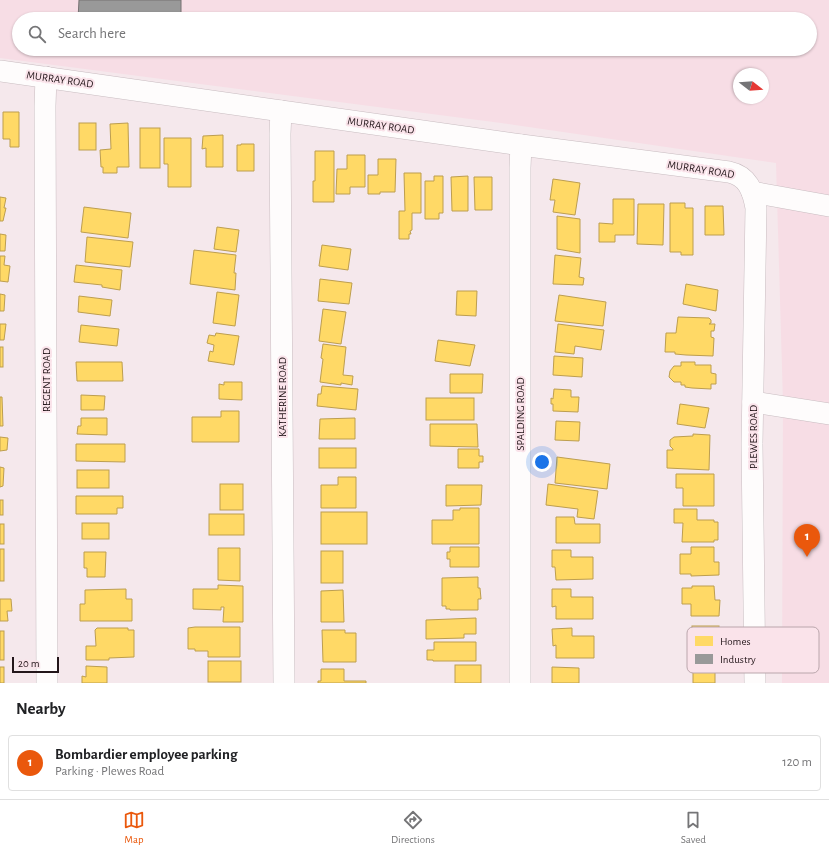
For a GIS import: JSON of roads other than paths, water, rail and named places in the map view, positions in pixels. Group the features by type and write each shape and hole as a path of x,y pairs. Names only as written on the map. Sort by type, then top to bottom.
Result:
{"street":[{"name":"MURRAY ROAD","path":"0,71 521,145 735,173 748,182 752,192"},
{"name":"REGENT ROAD","path":"46,77 47,683"},
{"name":"KATHERINE ROAD","path":"281,111 284,683"},
{"name":"SPALDING ROAD","path":"520,683 521,145"},
{"path":"752,192 829,206"},
{"name":"PLEWES ROAD","path":"752,192 756,208 752,444 754,627"},
{"path":"753,402 829,414"},
{"name":"PLEWES ROAD","path":"755,673 755,683"}],"place":[{"name":"Bombardier employee parking","path":"807,557"}]}
